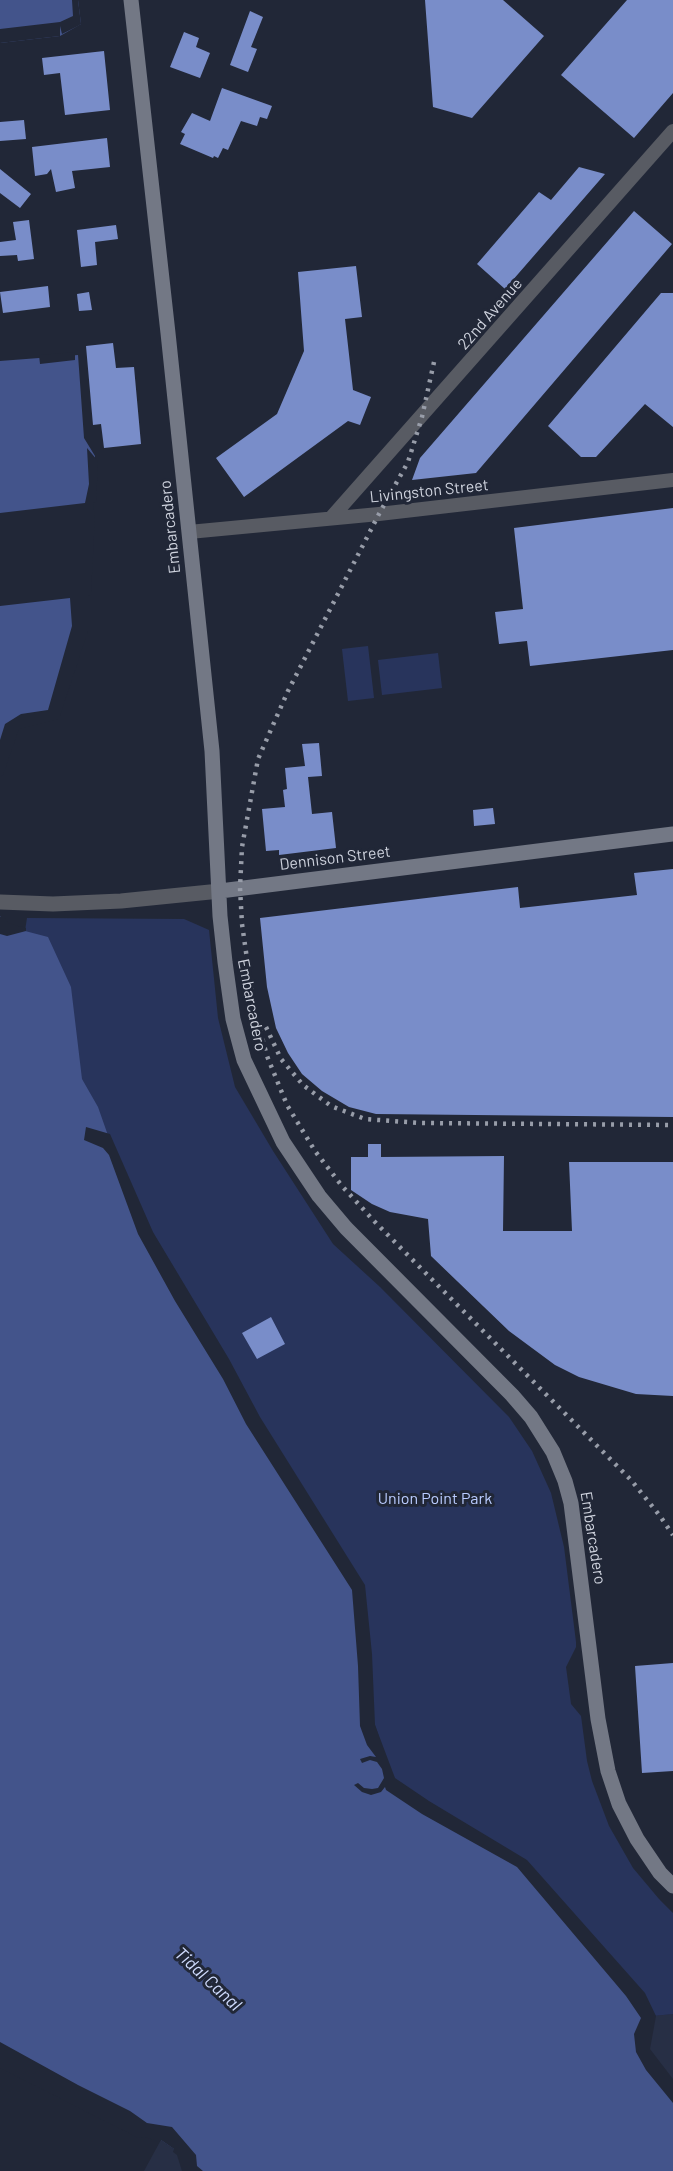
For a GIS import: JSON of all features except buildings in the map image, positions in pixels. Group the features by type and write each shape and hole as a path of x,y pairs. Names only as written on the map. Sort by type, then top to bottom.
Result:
{"main road":[{"name":"Embarcadero","path":"131,0 159,242 212,751 225,962 233,1019 244,1060 283,1142 319,1196 346,1228 512,1395 531,1417 553,1452 571,1503 598,1719 608,1771 619,1804 637,1839 660,1873 673,1886"},
{"name":"Dennison Street","path":"220,891 673,834"}],"street":[{"name":"22nd Avenue","path":"332,518 673,131"},
{"name":"Livingston Street","path":"189,532 673,480"},
{"name":"Dennison Street","path":"0,902 53,904 121,901 220,891"}],"shaded area":[{"path":"673,2014 673,2084 647,2050 653,2016"},
{"path":"161,2140 180,2153 185,2171 144,2171"}],"green space":[{"path":"368,646 374,698 348,701 342,649"},
{"path":"438,653 442,688 382,695 378,660"},
{"name":"Union Point Park","path":"27,918 184,919 209,930 218,1018 235,1087 273,1151 333,1244 380,1287 509,1417 532,1451 551,1493 564,1547 576,1642 576,1647 566,1667 571,1704 581,1716 592,1781 609,1826 633,1868 673,1913 673,2014 653,2016 393,1780 294,1476 150,1233 0,940 25,931"}],"water":[{"path":"0,0 78,0 81,24 60,36 0,43"},
{"path":"78,355 84,438 95,456 85,630 56,717 17,727 0,774 0,361"},
{"name":"Tidal Canal","path":"0,916 6,926 48,937 71,987 82,1079 98,1107 111,1144 150,1233 257,1419 363,1587 372,1726 393,1780 525,1863 643,1995 647,2050 673,2084 673,2171 185,2171 180,2153 161,2140 0,2065"}],"pier":[{"path":"72,0 78,0 81,24 78,26 62,34 60,26 60,36 0,43 0,29 60,22 73,16"},
{"path":"75,352 75,360 40,364 39,355"},
{"path":"87,448 98,461 96,502 93,503 95,516 91,595 88,596 88,631 59,719 19,729 3,775 0,777 0,740 5,724 21,714 48,710 72,626 70,598 0,606 0,513 85,503 89,484"},
{"path":"0,917 4,917 8,923 26,928 26,931 7,936 0,934"},
{"path":"86,1127 110,1134 153,1232 229,1359 260,1417 365,1585 372,1654 375,1725 395,1778 527,1860 645,1993 656,2016 650,2049 673,2079 673,2103 646,2070 636,2052 634,2034 641,2018 626,1996 517,1867 422,1814 386,1790 385,1787 381,1792 371,1795 362,1792 354,1785 358,1783 364,1788 378,1788 384,1778 377,1762 370,1760 362,1763 360,1759 376,1757 367,1745 360,1726 352,1590 246,1424 223,1379 175,1301 138,1234 109,1155 103,1148 84,1140"},
{"path":"0,2042 130,2111 147,2123 172,2127 196,2155 197,2166 203,2171 182,2171 177,2155 173,2152 174,2149 161,2140 159,2142 145,2137 138,2138 0,2068"}],"railway":[{"path":"434,362 422,417 408,462 288,691 258,759 242,847 240,888 242,924 254,1008 267,1056 287,1105 315,1151 342,1186 631,1480 673,1535"},
{"path":"266,1027 281,1059 303,1085 331,1106 365,1119 420,1123 673,1125"}]}
